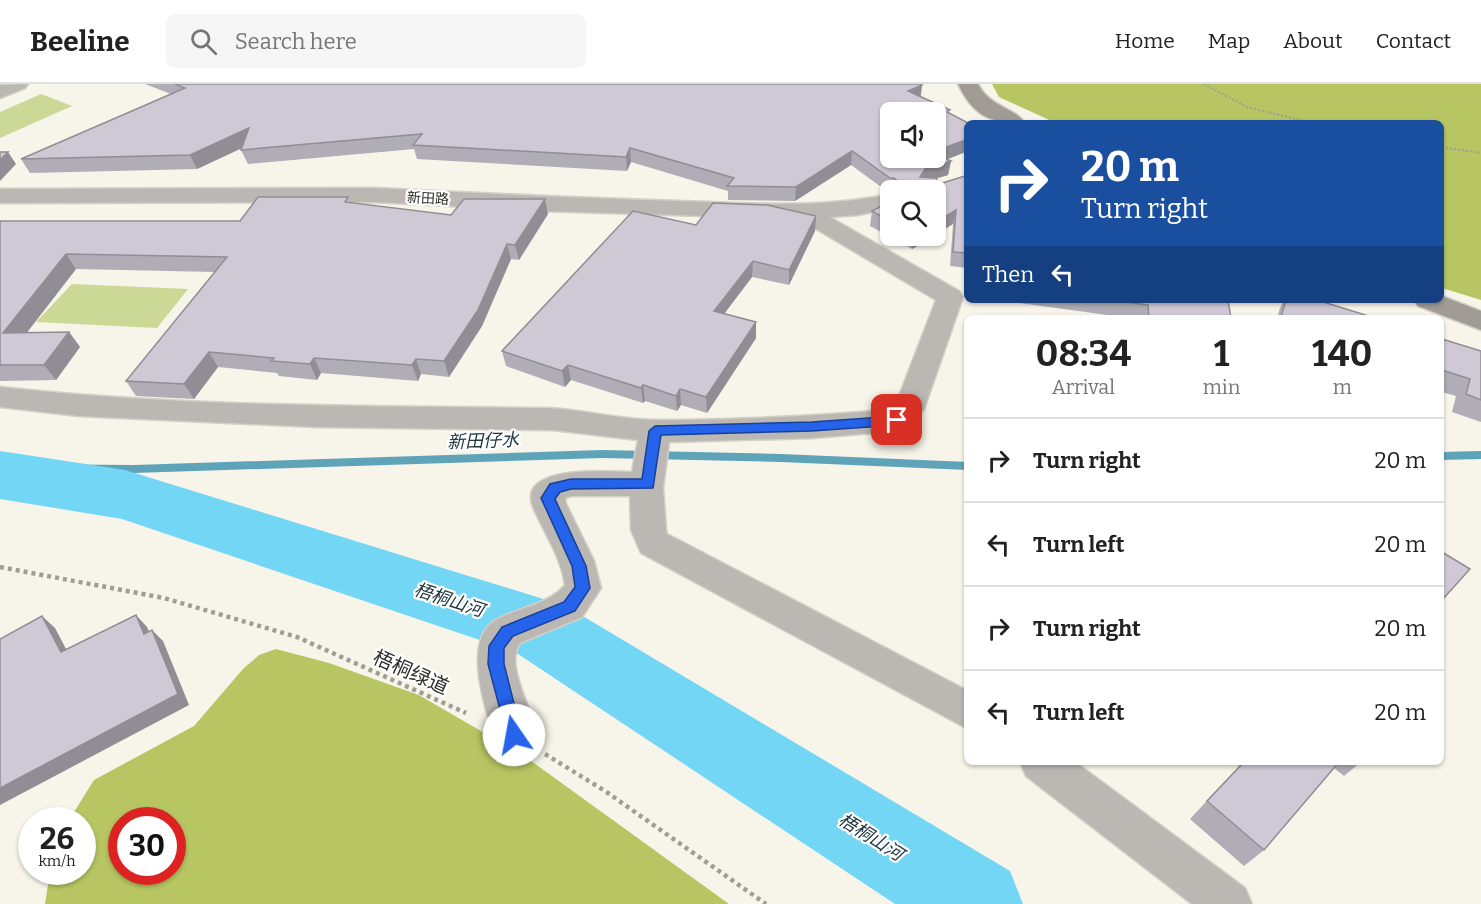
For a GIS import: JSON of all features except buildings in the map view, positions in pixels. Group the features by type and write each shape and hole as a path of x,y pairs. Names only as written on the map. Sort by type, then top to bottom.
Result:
{"main road":[{"path":"968,84 974,98 996,115 1007,120"},
{"path":"1435,303 1481,321"}],"street":[{"path":"0,92 18,84"},
{"name":"新田路","path":"0,196 374,195 542,204 804,212 858,208 880,203"},
{"path":"0,397 79,406 293,415 553,419 655,431 812,427 897,420 909,409 950,297 804,212"},
{"path":"655,431 648,484 647,530 653,543 964,709"},
{"path":"514,735 496,664 496,646 507,632 569,606 583,588 579,566 551,508 548,498 550,492 561,485 571,484 648,484"},
{"path":"1045,765 1229,904"}],"path":[{"path":"1204,84 1247,107 1300,120"},
{"path":"1444,147 1481,153"},
{"name":"梧桐绿道","path":"0,567 164,598 297,637 514,735 605,791 766,904"}],"green space":[{"path":"992,84 1481,84 1481,300 1444,289 1444,120 1049,120 999,97"},
{"path":"41,94 72,106 0,138 0,112"},
{"path":"72,284 188,289 157,328 36,322"},
{"path":"276,649 329,663 419,695 527,758 729,904 45,904 48,885 96,885 96,807 77,807 94,780 194,726 243,669 259,655"}],"waterway":[{"name":"新田仔水","path":"0,468 134,469 602,454 781,458 964,466"},
{"name":"新田仔水","path":"1444,456 1481,455"},
{"name":"梧桐山河","path":"0,475 125,495 540,629 977,904"}],"route":[{"path":"514,735 503,683 496,664 496,646 507,632 530,621 557,613 569,606 579,597 583,588 579,566 551,508 548,498 550,492 561,485 571,484 648,484 655,431 812,427 897,420"}]}
